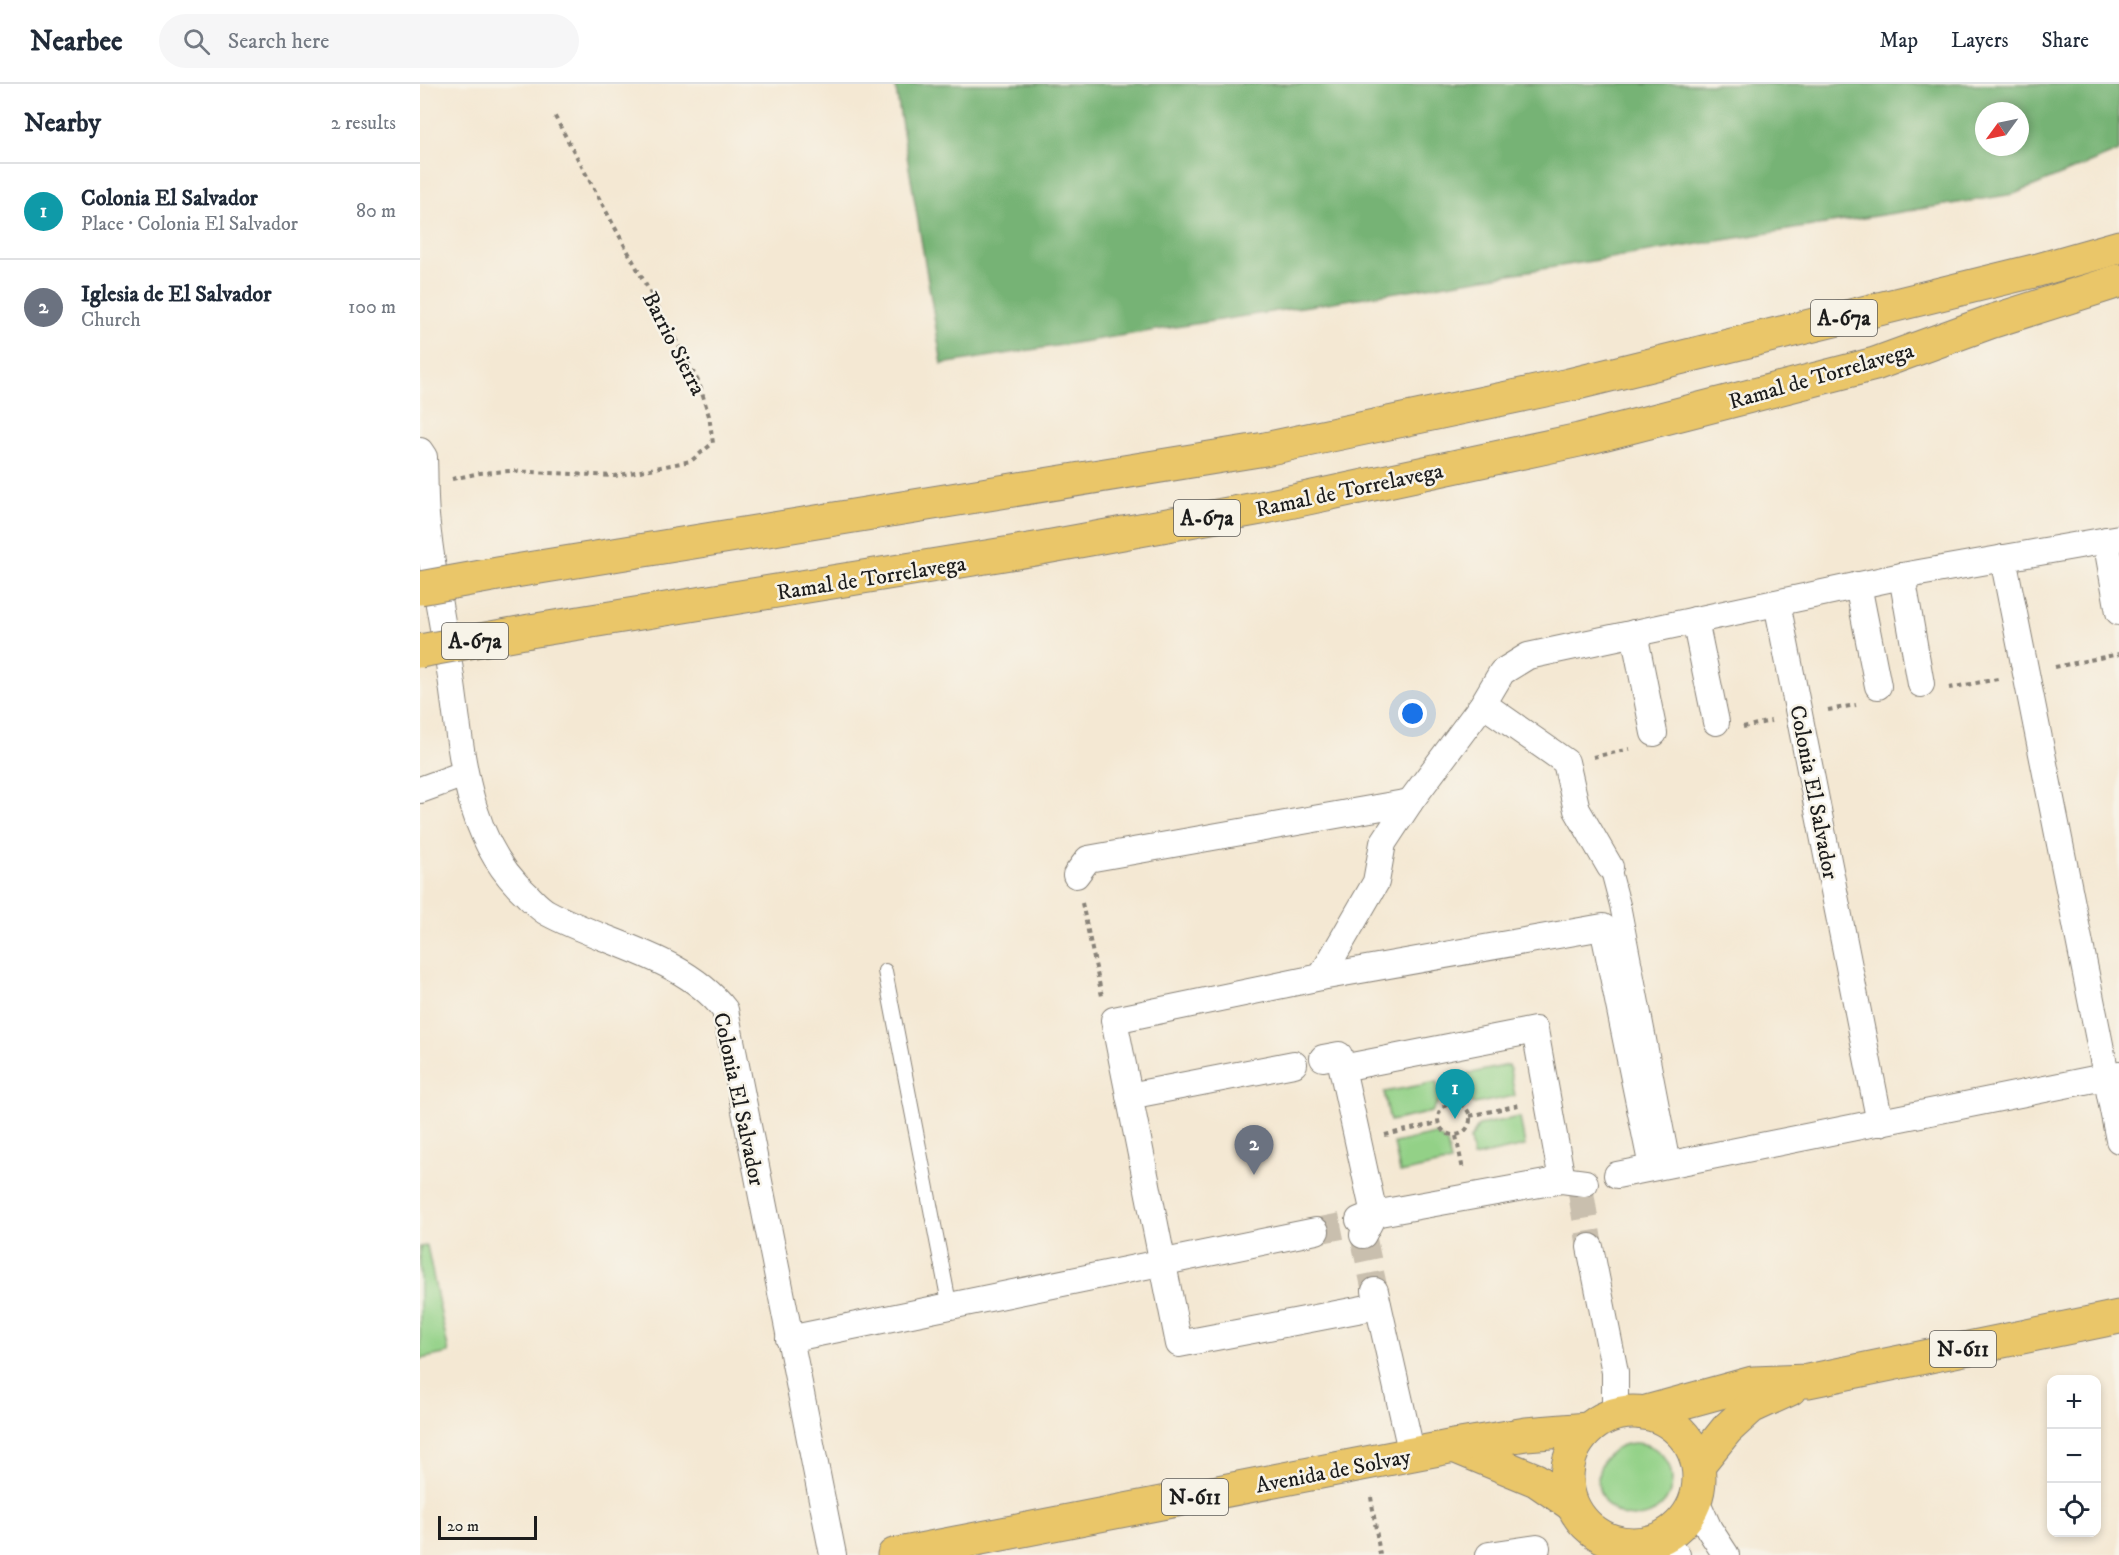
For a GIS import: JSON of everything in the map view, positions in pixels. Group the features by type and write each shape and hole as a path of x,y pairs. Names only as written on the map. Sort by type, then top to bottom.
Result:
{"highway":[{"path":"1569,385 2119,233"},
{"name":"Ramal de Torrelavega","path":"420,588 1265,449 1569,385 2038,270 2119,247"},
{"name":"Ramal de Torrelavega","path":"420,651 530,631 837,583 1261,508 1579,440 1875,364 1990,322 2119,281"},
{"path":"1875,364 1998,338 2119,301"},
{"name":"Avenida de Solvay","path":"894,1555 1454,1446 1615,1419 1753,1383 1808,1381 2119,1317"},
{"name":"Avenida de Solvay","path":"1698,1465 1727,1429 1752,1407 1808,1381"},
{"path":"1615,1419 1572,1451 1566,1477 1571,1503 1578,1516 1599,1536 1627,1545 1642,1544 1669,1534 1685,1520 1696,1500 1698,1465"},
{"name":"N-611","path":"1615,1419 1673,1425 1693,1450 1698,1465"},
{"path":"1454,1446 1536,1480 1571,1503"}],"street":[{"path":"420,451 424,457 425,484"},
{"name":"Colonia El Salvador","path":"425,484 427,524 464,774 475,812 492,851 513,882 546,912 689,977 711,993 725,1010 833,1555"},
{"path":"1323,983 1376,882 1383,843 1410,802 1483,704 1502,672 1521,659 1902,576 2112,539 2119,612"},
{"path":"2003,558 2113,1076 2119,1140"},
{"path":"1902,576 1921,684"},
{"path":"1858,585 1878,686"},
{"name":"Colonia El Salvador","path":"1777,603 1880,1123"},
{"path":"1695,620 1716,722"},
{"path":"1634,633 1645,741"},
{"path":"1483,704 1566,762 1577,810 1610,867 1620,905 1661,1166"},
{"path":"420,790 464,774"},
{"path":"1076,875 1088,859 1410,802"},
{"path":"1412,1455 1377,1298 1179,1344 1114,1020 1323,983 1603,927 1661,1166"},
{"path":"1535,1030 1548,1099 1577,1185 1362,1224 1358,1141 1335,1058 1535,1030"},
{"path":"1129,1096 1294,1064"},
{"path":"1617,1175 2113,1076"},
{"path":"789,1340 1316,1231"},
{"path":"1590,1247 1615,1372 1615,1419"},
{"path":"1696,1500 1708,1529 1726,1555"},
{"path":"1642,1544 1677,1555"},
{"path":"1489,1555 1537,1548"}],"lane":[{"path":"885,971 951,1308"}],"path":[{"name":"Barrio Sierra","path":"425,484 480,472 510,471 615,476 691,461 713,443 709,416 699,383 553,112"},
{"path":"1948,688 2119,654"},
{"path":"1742,727 1857,705"},
{"path":"1566,762 1645,741"},
{"path":"1076,875 1105,1008 1114,1020"},
{"path":"1470,1116 1548,1099"},
{"path":"1450,1103 1463,1106 1470,1116 1467,1129 1456,1136 1444,1133 1438,1123 1440,1110 1450,1103"},
{"path":"1358,1141 1438,1123"},
{"path":"1365,1463 1380,1555"}],"green space":[{"path":"895,84 2119,84 2119,151 2014,194 942,364"},
{"path":"1509,1065 1515,1096 1474,1104 1461,1095 1457,1076"},
{"path":"1437,1082 1439,1100 1432,1112 1390,1121 1384,1092"},
{"path":"1520,1117 1525,1146 1473,1157 1470,1139 1479,1125"},
{"path":"1435,1134 1447,1143 1451,1162 1400,1173 1394,1143"},
{"path":"427,1246 449,1353 420,1359 420,1247"},
{"path":"1642,1443 1662,1453 1670,1466 1672,1480 1670,1494 1662,1507 1649,1515 1628,1517 1608,1507 1600,1494 1598,1473 1608,1453 1621,1445"}],"tunnel":[{"path":"1581,1193 1590,1247"},
{"path":"1316,1231 1351,1224"},
{"path":"1363,1235 1375,1291"}],"place":[{"name":"Colonia El Salvador","path":"1455,1119"},
{"name":"Iglesia de El Salvador","path":"1254,1175"}]}
